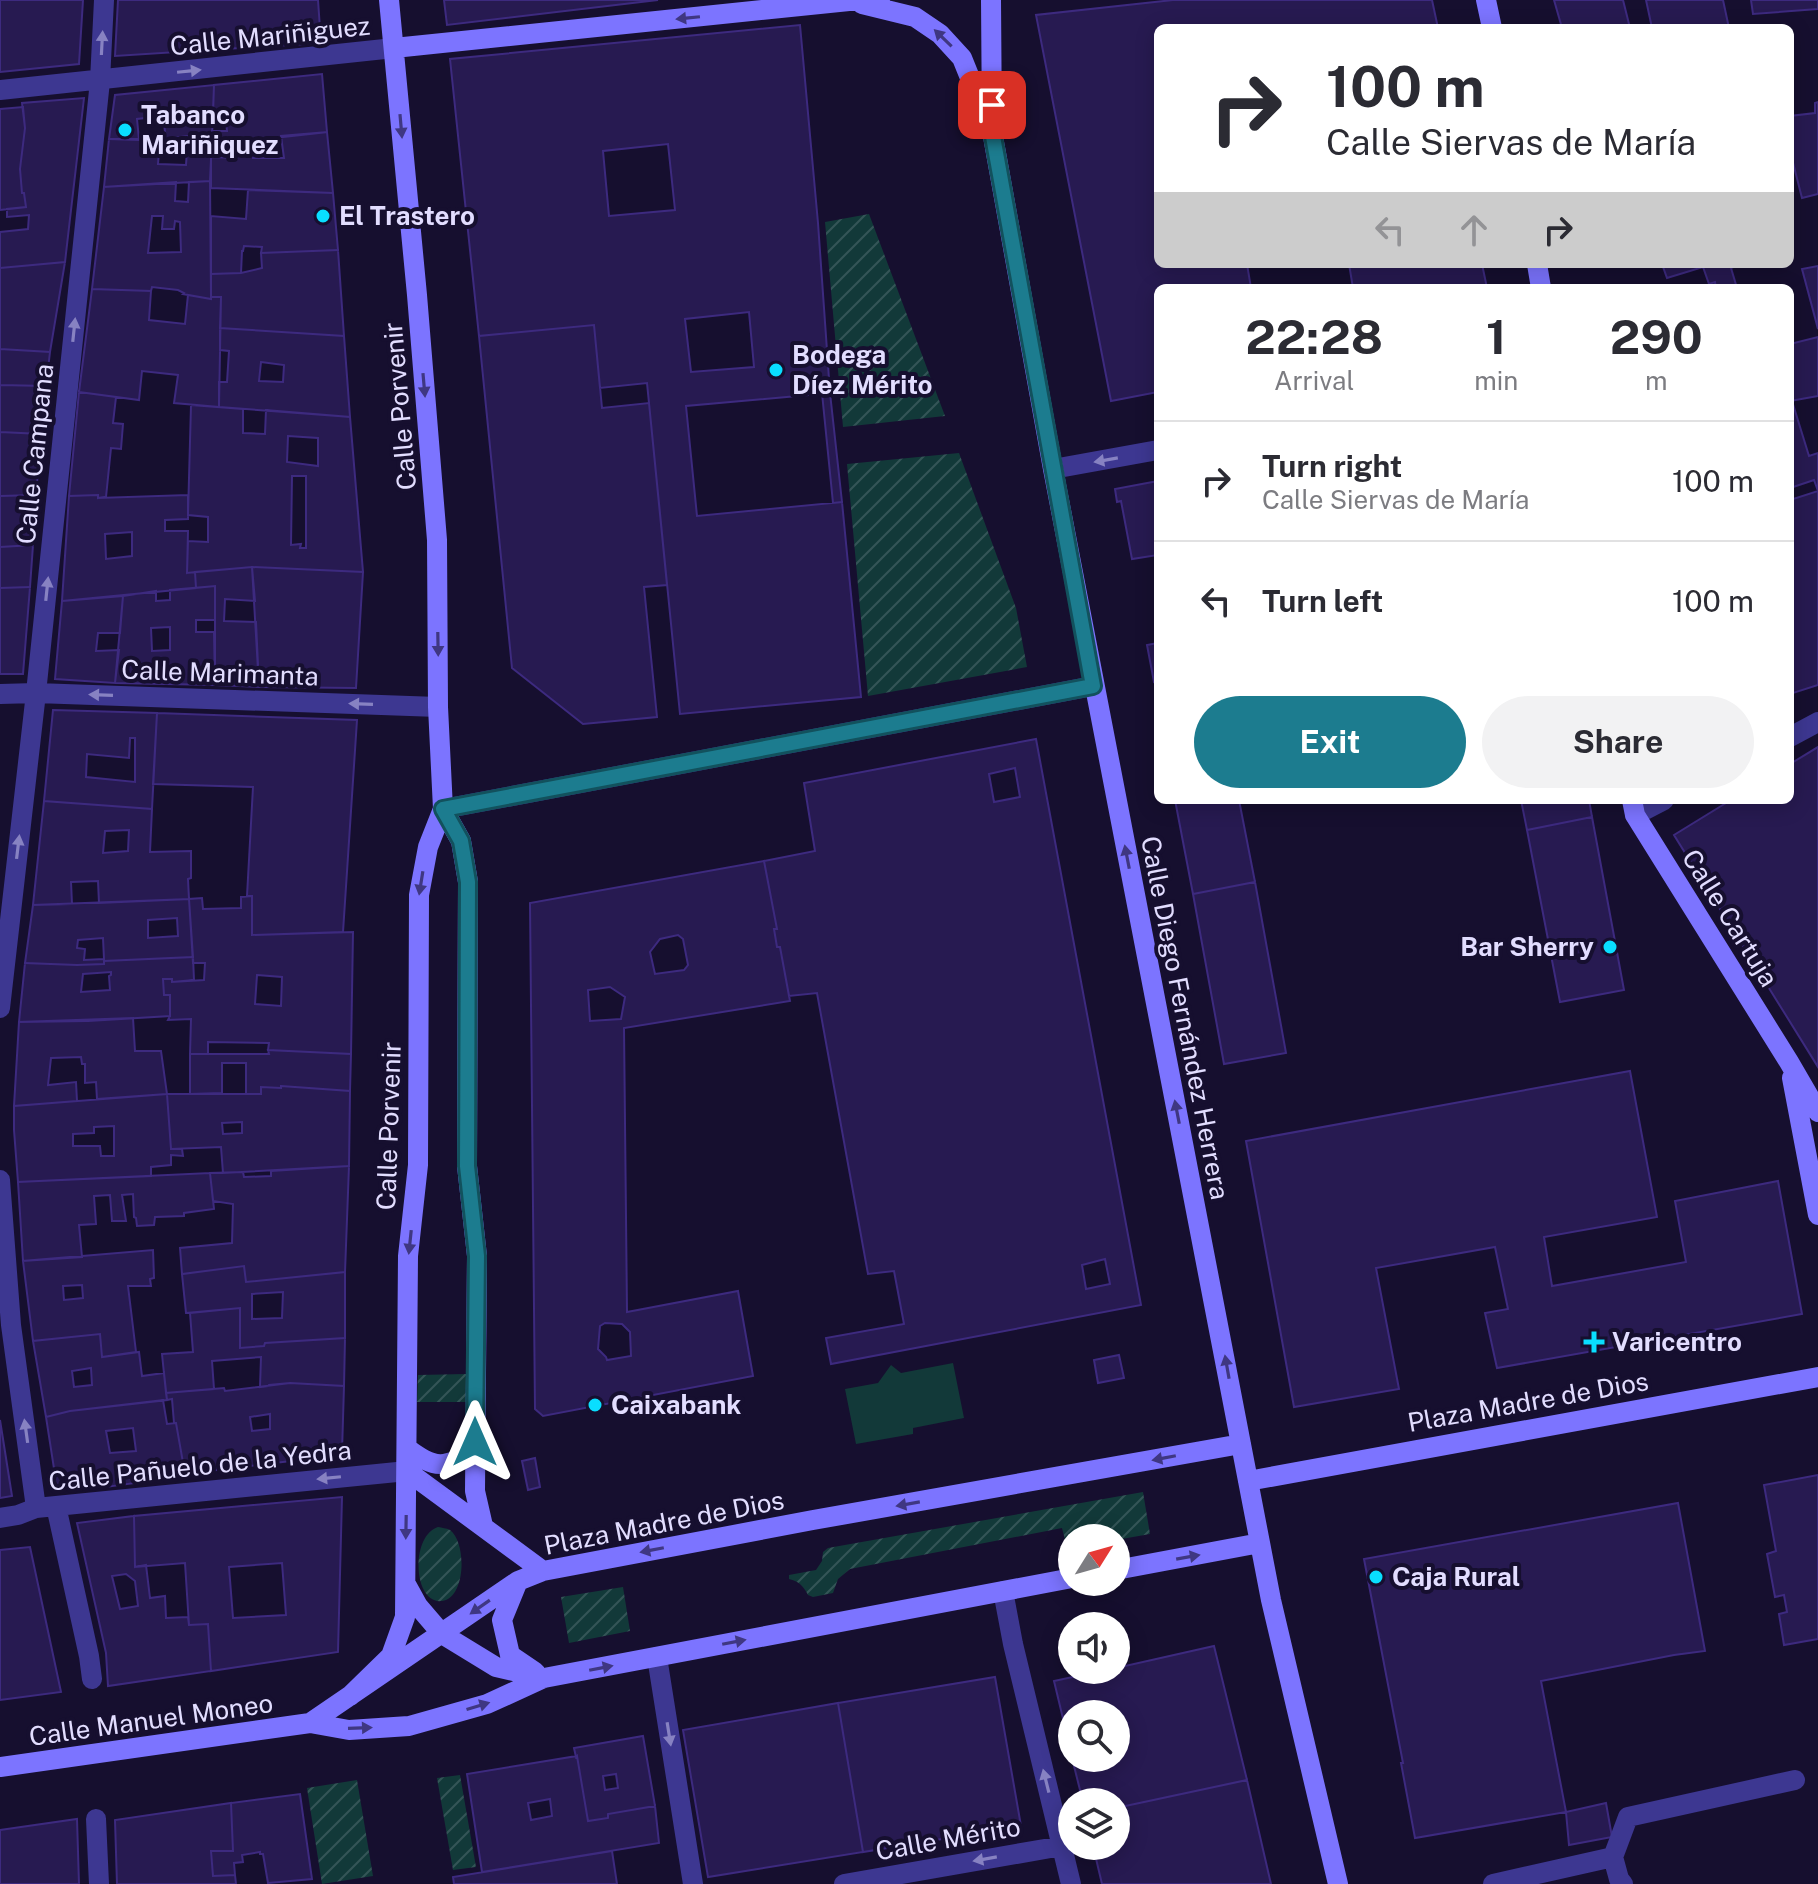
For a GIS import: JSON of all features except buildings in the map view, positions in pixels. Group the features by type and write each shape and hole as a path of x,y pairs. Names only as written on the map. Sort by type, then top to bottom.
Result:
{"street":[{"name":"Calle Campana","path":"0,1008 100,81 104,0"},
{"name":"Calle Porvenir","path":"350,1696 391,1656 405,1617 408,1256 418,1165 419,895 428,847 443,809 438,707 437,540 389,0"},
{"name":"Calle Mariñiguez","path":"0,90 849,0 880,0"},
{"name":"Calle Diego Fernández Herrera","path":"849,0 915,17 940,34 962,58 992,131"},
{"name":"Calle Diego Fernández Herrera","path":"991,0 992,131 1093,686 1241,1444"},
{"path":"1486,0 1491,24"},
{"path":"1053,469 1154,451"},
{"path":"443,809 1093,686"},
{"name":"Calle Marimanta","path":"0,694 438,707"},
{"path":"1794,735 1818,722"},
{"name":"Calle Cartuja","path":"1633,807 1818,1112"},
{"name":"Calle Porvenir","path":"443,809 461,841 468,882 467,1166 477,1256 475,1491 483,1526"},
{"name":"Calle Cartuja","path":"1789,1062 1818,1215"},
{"path":"0,1180 11,1325 46,1507 89,1656 92,1679"},
{"name":"Plaza Madre de Dios","path":"1248,1481 1818,1377"},
{"path":"1241,1444 1277,1630 1338,1884"},
{"name":"Plaza Madre de Dios","path":"544,1678 510,1655 502,1620 518,1581 543,1571 1241,1444"},
{"path":"407,1448 427,1463 453,1463 475,1451"},
{"path":"407,1471 543,1571"},
{"name":"Calle Pañuelo de la Yedra","path":"0,1518 46,1507 407,1471"},
{"path":"1130,1567 1260,1543"},
{"path":"310,1723 518,1581"},
{"path":"310,1723 349,1730 409,1726 487,1704 544,1678 1058,1581"},
{"path":"406,1584 418,1606 442,1634 496,1667 544,1678"},
{"name":"Calle Mérito","path":"1003,1591 1058,1830"},
{"path":"657,1657 693,1884"},
{"name":"Calle Manuel Moneo","path":"0,1767 310,1723"},
{"path":"1623,1884 1613,1857 1628,1817 1795,1780"},
{"path":"96,1819 99,1884"},
{"name":"Calle Mérito","path":"844,1884 1058,1847"},
{"path":"1493,1884 1613,1857"},
{"name":"Calle Mérito","path":"1065,1860 1071,1884"}],"green space":[{"path":"869,214 945,416 843,427 825,222"},
{"path":"959,453 1016,608 1027,667 868,696 847,464"},
{"path":"953,1363 964,1418 913,1428 913,1434 856,1444 845,1389 878,1383 891,1365 901,1373"},
{"path":"466,1374 466,1402 417,1402 418,1375"},
{"path":"1143,1492 1150,1534 1130,1538 1130,1524 1058,1524 1058,1529 850,1569 838,1579 833,1593 813,1597 789,1579 789,1575 816,1570 823,1552 828,1548"},
{"path":"438,1527 450,1530 456,1537 461,1557 460,1581 450,1598 442,1601 432,1599 425,1592 419,1569 423,1543 429,1533"},
{"path":"623,1587 630,1631 569,1643 561,1597"},
{"path":"460,1775 476,1867 453,1870 437,1778"},
{"path":"357,1780 373,1876 322,1884 307,1788"}],"place":[{"name":"Tabanco Mariñiquez","path":"125,130"},
{"name":"El Trastero","path":"323,216"},
{"name":"Bodega Díez Mérito","path":"776,370"},
{"name":"Bar Sherry","path":"1610,947"},
{"name":"Varicentro","path":"1594,1342"},
{"name":"Caixabank","path":"595,1405"},
{"name":"Caja Rural","path":"1376,1577"}],"route":[{"path":"475,1442 477,1256 467,1166 468,882 461,841 443,809 1093,686 992,131 992,105"}]}
